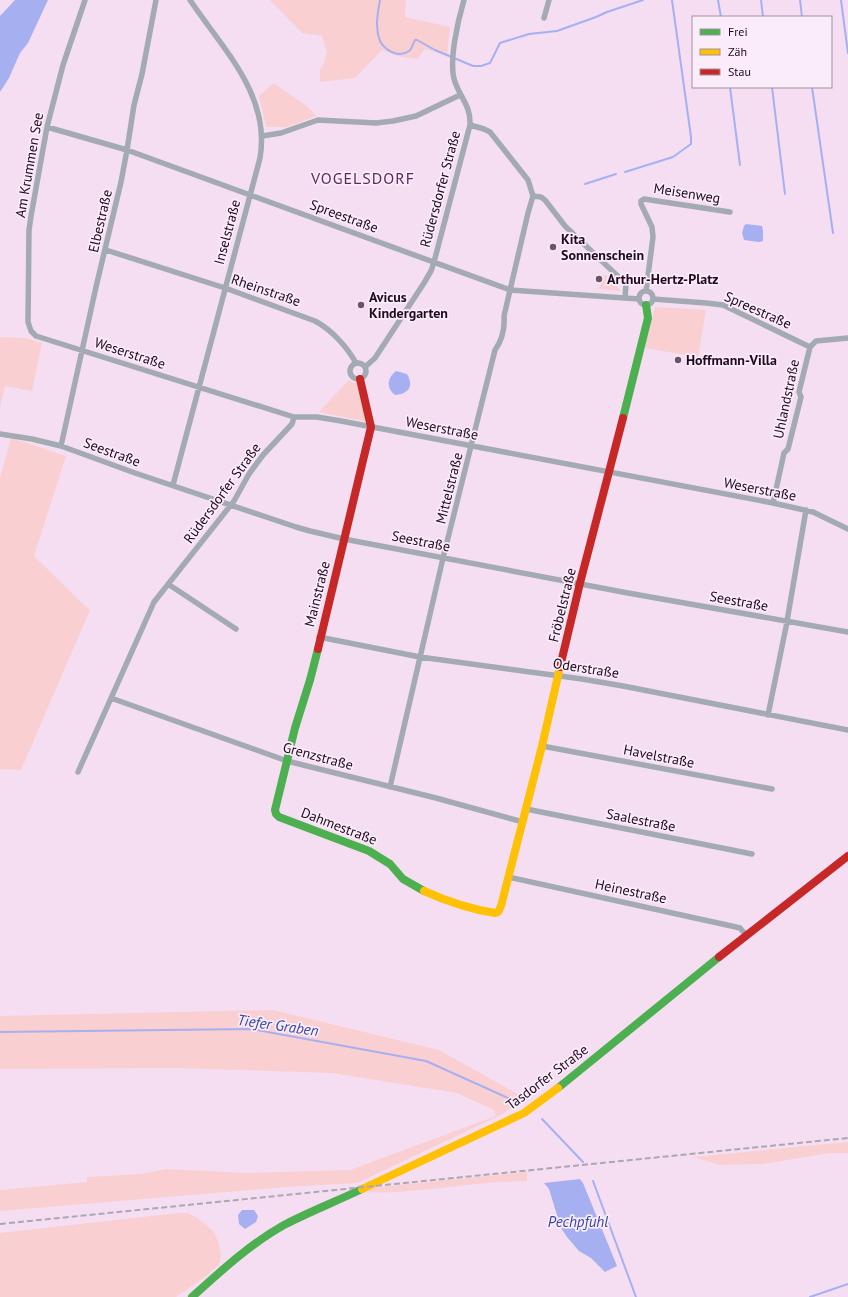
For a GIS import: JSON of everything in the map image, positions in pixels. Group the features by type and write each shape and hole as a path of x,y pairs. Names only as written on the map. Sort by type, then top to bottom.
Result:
{"street":[{"name":"Am Krummen See","path":"36,336 31,331 28,322 29,230 47,127 63,65 85,0"},
{"name":"Elbestraße","path":"61,446 128,150 134,105 142,74 156,0"},
{"name":"Inselstraße","path":"173,485 260,158 262,136 256,103 244,76 190,0"},
{"name":"Rüdersdorfer Straße","path":"365,367 375,358 424,283 434,262 470,125 469,109 460,95 454,81 453,62 458,23 464,0"},
{"path":"544,18 549,0"},
{"path":"262,136 281,133 318,120 376,123 393,121 416,116 460,95"},
{"path":"470,125 490,132 528,180 533,196 540,197 545,200 565,226 626,284 625,298"},
{"name":"Spreestraße","path":"47,127 128,150 510,290 639,299"},
{"name":"Mittelstraße","path":"390,787 420,657 495,350 501,342 504,331 504,316 533,196"},
{"name":"Meisenweg","path":"646,291 653,237 652,227 640,200 644,199 730,212"},
{"name":"Rheinstraße","path":"106,250 225,288 304,316 324,326 336,336 356,364"},
{"path":"646,291 652,294 650,302 642,303 639,299 641,293 646,291"},
{"name":"Spreestraße","path":"650,302 706,303 723,306 810,347"},
{"name":"Fröbelstraße","path":"498,912 542,746 580,583 610,472 648,318 650,302"},
{"name":"Weserstraße","path":"36,336 294,417 317,417 773,502 806,510 848,529"},
{"path":"810,347 816,340 848,338"},
{"name":"Uhlandstraße","path":"773,502 784,453 788,449 801,397 799,392 810,347"},
{"path":"356,364 361,364 365,367 366,374 360,379 353,378 350,373 350,368 356,364"},
{"name":"Mainstraße","path":"276,814 275,810 300,708 310,680 319,637 371,427 360,379"},
{"name":"Rüdersdorfer Straße","path":"78,772 154,602 231,505 249,474 263,455 292,424 294,417"},
{"name":"Seestraße","path":"0,434 32,439 61,446 296,527 344,539 848,632"},
{"path":"768,715 806,510"},
{"path":"168,584 236,629"},
{"name":"Oderstraße","path":"319,637 420,657 623,686 848,730"},
{"name":"Grenzstraße","path":"111,698 287,761 436,798 522,822"},
{"name":"Havelstraße","path":"542,746 772,789"},
{"name":"Saalestraße","path":"526,809 752,854"},
{"name":"Dahmestraße","path":"276,814 285,819 365,849 377,855 386,861 406,881 431,894 450,901 491,912 498,912"},
{"name":"Tasdorfer Straße","path":"192,1297 243,1253 285,1225 524,1113 549,1095 682,985 848,856"},
{"name":"Heinestraße","path":"508,877 736,927 742,930 746,935"}],"shaded area":[{"path":"270,0 406,0 405,17 450,27 447,56 425,49 417,59 397,56 382,50 355,78 320,82 320,70 327,52 322,36 302,33"},
{"path":"274,83 308,107 316,116 287,127 266,127 259,96"},
{"path":"605,274 621,291 599,289"},
{"path":"655,307 706,310 698,357 645,348"},
{"path":"0,337 24,338 42,343 32,391 5,386 0,408"},
{"path":"349,380 357,383 367,422 319,412"},
{"path":"11,438 66,456 34,556 90,610 21,770 0,769 0,478"},
{"path":"273,1010 439,1050 523,1097 503,1114 357,1183 287,1187 0,1211 0,1190 87,1182 87,1177 141,1174 167,1169 247,1173 350,1170 496,1116 494,1110 457,1093 332,1073 173,1068 0,1069 0,1016"},
{"path":"848,1142 848,1153 829,1153 763,1164 720,1165 693,1157"},
{"path":"527,1172 527,1181 485,1183 402,1192 360,1192 369,1188"},
{"path":"187,1213 196,1217 214,1232 219,1244 221,1255 219,1265 176,1297 0,1297 0,1233"}],"water":[{"path":"15,0 48,0 28,43 20,53 9,78 0,92 0,16"},
{"path":"746,224 762,226 763,241 759,242 744,240 742,233"},
{"path":"396,371 407,374 410,386 404,393 395,395 390,389 389,380"},
{"name":"Pechpfuhl","path":"580,1179 617,1266 605,1272 591,1258 579,1251 567,1237 561,1228 549,1189 544,1183"},
{"path":"242,1210 254,1210 258,1216 256,1222 245,1229 239,1224 238,1215"}],"waterway":[{"path":"380,0 377,19 379,38 383,46 391,52 400,54 405,53 410,50 415,40 417,40 435,50 473,66 481,66 490,63 500,43 529,34 557,31 643,0"},
{"path":"625,172 673,157 691,144 672,0"},
{"path":"718,0 721,16"},
{"path":"761,0 763,16"},
{"path":"800,0 802,16"},
{"path":"841,0 848,53"},
{"path":"730,88 740,165"},
{"path":"772,88 785,194"},
{"path":"812,88 833,233"},
{"path":"585,184 616,174"},
{"name":"Tiefer Graben","path":"0,1032 251,1029 426,1061 519,1103"},
{"name":"Tiefer Graben","path":"542,1119 583,1162"},
{"name":"Tiefer Graben","path":"593,1181 636,1297"},
{"path":"810,1297 848,1284"}],"railway":[{"path":"0,1224 848,1138"}],"traffic: fast":[{"path":"623,418 648,318 646,305"},
{"path":"318,649 295,728 275,810 276,814 279,817 369,851 390,864 403,879 424,891"},
{"path":"558,1088 719,957"},
{"path":"192,1297 236,1258 271,1232 362,1189"}],"traffic: slow":[{"path":"424,891 467,907 495,913 498,912 501,906 542,746 560,667"},
{"path":"362,1189 524,1113 558,1088"}],"traffic: jam":[{"path":"318,649 371,427 360,379"},
{"path":"560,667 580,583 623,418"},
{"path":"719,957 848,856"}],"place":[{"name":"Kita Sonnenschein","path":"553,247"},
{"name":"Arthur-Hertz-Platz","path":"599,279"},
{"name":"Avicus Kindergarten","path":"361,305"},
{"name":"Hoffmann-Villa","path":"678,360"}],"district":[{"name":"VOGELSDORF","path":"363,178"}]}
